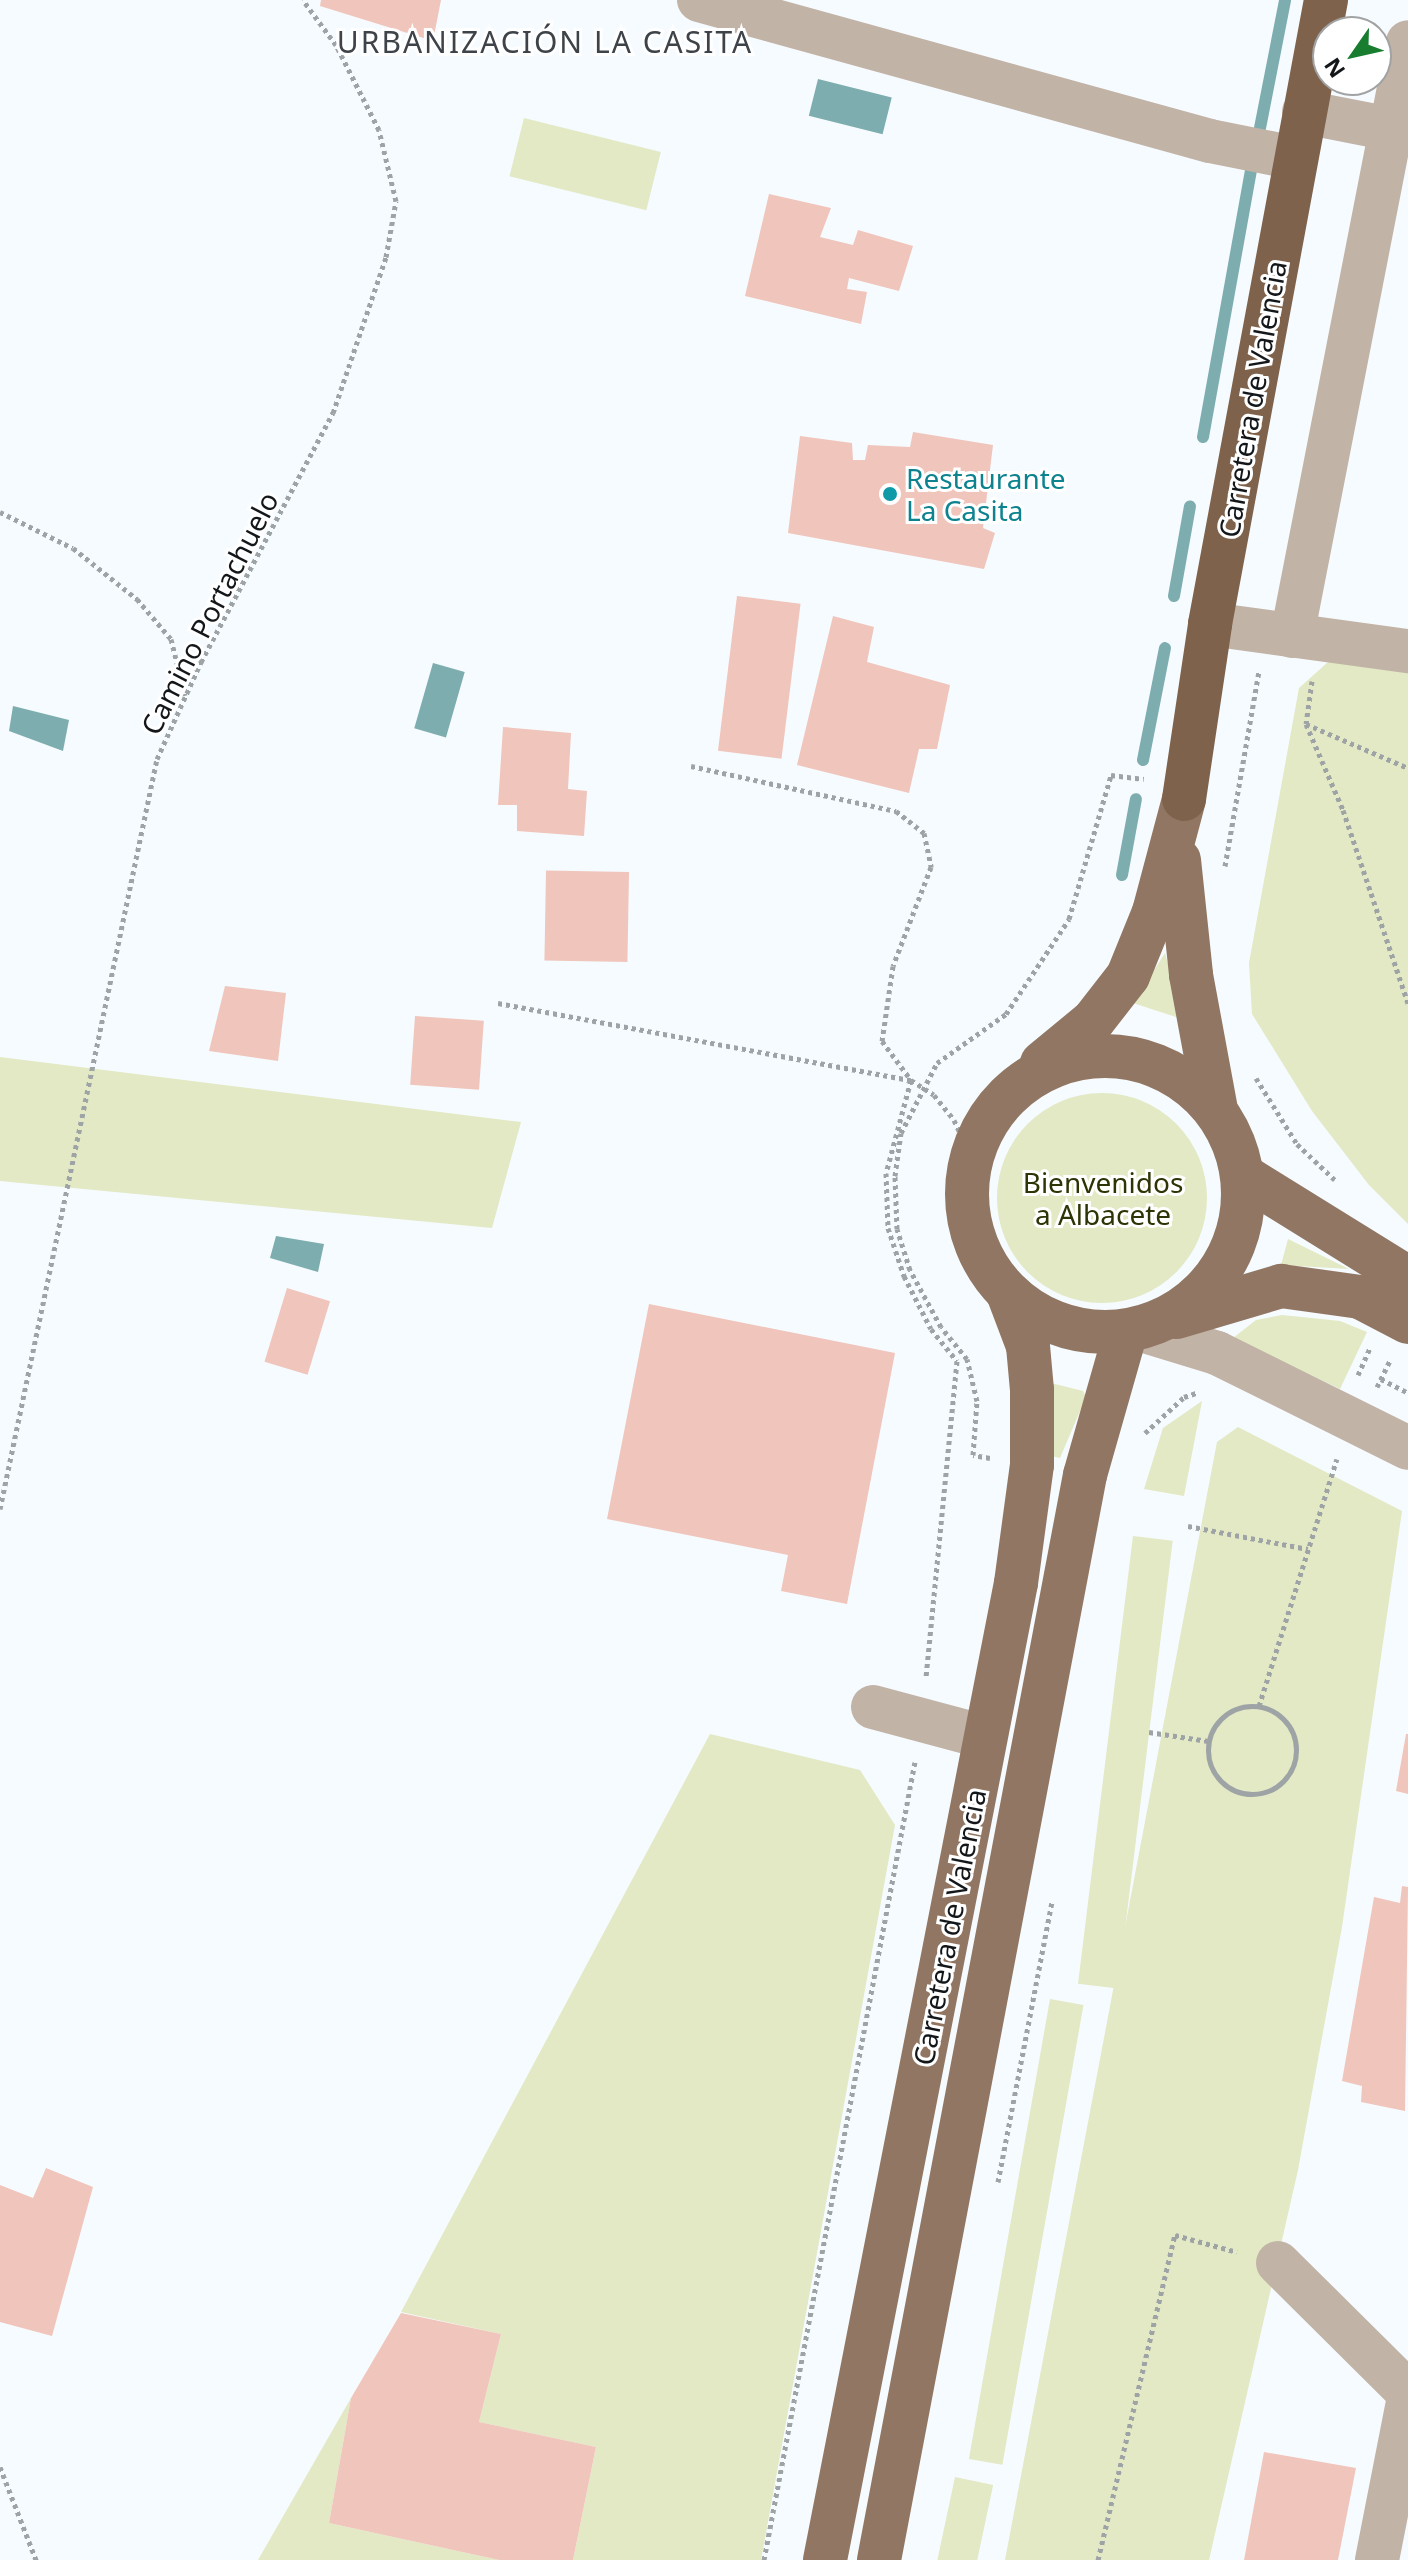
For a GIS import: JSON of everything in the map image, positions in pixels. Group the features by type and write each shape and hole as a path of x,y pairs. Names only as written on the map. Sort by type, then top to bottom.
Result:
{"highway":[{"name":"Carretera de Valencia","path":"1184,799 1267,633 1295,158 1326,0"}],"main road":[{"name":"Carretera de Valencia","path":"1009,1093 1093,1021 1128,976 1154,912 1184,799"},
{"name":"Carretera de Valencia","path":"1184,799 1178,864 1191,975 1216,1110"},
{"path":"1140,1328 1195,1299 1225,1264 1241,1221 1242,1175 1233,1141 1216,1110 1182,1078 1153,1065 1093,1055 1047,1067 1009,1093 985,1122 971,1157 966,1193 971,1230 985,1264 1008,1293 1043,1318 1083,1331 1140,1328 1281,1286 1360,1297 1392,1337"},
{"path":"1242,1175 1408,1278"},
{"name":"Carretera de Valencia","path":"825,2560 985,1737 1032,1465 1028,1346 1008,1293"},
{"name":"Carretera de Valencia","path":"879,2560 1085,1475 1140,1328"}],"street":[{"path":"699,0 1210,141 1295,158"},
{"path":"1408,42 1391,129 1267,633 1408,651"},
{"path":"1304,112 1391,129"},
{"path":"1140,1328 1217,1353 1408,1448"},
{"path":"873,1707 985,1737"},
{"path":"1278,2263 1408,2392"},
{"path":"1377,2560 1408,2402"}],"path":[{"name":"Camino Portachuelo","path":"0,1509 157,759 186,696 333,413 386,257 396,201 379,130 336,45 303,0"},
{"path":"0,512 73,548 137,599 171,639 186,696"},
{"path":"1267,633 1343,810 1408,1003"},
{"path":"1221,878 1261,681 1267,633"},
{"path":"1306,724 1408,768"},
{"path":"691,766 896,811 924,833 931,867 893,966 882,1041 911,1080 925,1089 954,1120 971,1157"},
{"path":"973,1455 977,1401 967,1359 941,1327 910,1270 897,1229 895,1176 901,1133 937,1063 1006,1014 1069,919 1111,775"},
{"path":"498,1003 911,1080"},
{"path":"1254,1076 1297,1144 1327,1168 1344,1192"},
{"path":"764,2560 923,1720 957,1361 931,1329 904,1276 888,1228 886,1173 911,1080"},
{"path":"1371,1399 1381,1379 1392,1337"},
{"path":"1352,1388 1392,1337"},
{"path":"1381,1379 1408,1393"},
{"path":"1142,1440 1184,1397 1207,1389"},
{"path":"1259,1706 1333,1467"},
{"path":"1188,1526 1308,1549"},
{"path":"1259,1706 1281,1717 1294,1737 1295,1761 1283,1782 1263,1794 1239,1793 1220,1782 1209,1763 1208,1741 1218,1722 1236,1709 1259,1706"},
{"path":"1149,1732 1208,1741"},
{"path":"997,2187 1053,1894"},
{"path":"1098,2560 1175,2235 1278,2263"},
{"path":"0,2467 36,2560"}],"green space":[{"path":"524,118 661,152 646,210 509,176"},
{"path":"1337,654 1408,672 1408,1224 1369,1185 1312,1111 1252,1014 1249,963 1299,688"},
{"path":"1165,953 1174,986 1179,1018 1133,1003"},
{"path":"0,1057 521,1122 492,1228 0,1181"},
{"name":"Bienvenidos a Albacete","path":"1102,1093 1142,1101 1176,1124 1199,1158 1207,1198 1199,1238 1176,1272 1142,1295 1102,1303 1062,1295 1028,1272 1005,1238 997,1198 1005,1158 1028,1124 1062,1101"},
{"path":"1288,1239 1349,1269 1281,1265"},
{"path":"1282,1315 1340,1321 1367,1332 1340,1389 1233,1338 1256,1320"},
{"path":"1047,1382 1083,1391 1086,1397 1060,1458 1051,1456"},
{"path":"1202,1401 1184,1496 1144,1489 1163,1428"},
{"path":"1238,1427 1402,1511 1342,1927 1298,2170 1209,2560 1005,2560 1217,1442"},
{"path":"1133,1536 1173,1541 1118,1989 1078,1984"},
{"path":"710,1734 860,1770 895,1825 761,2560 573,2560 596,2447 479,2422 501,2334 401,2312"},
{"path":"1050,1999 1083,2005 1002,2465 969,2459"},
{"path":"351,2398 329,2523 499,2560 258,2560"},
{"path":"955,2477 993,2485 977,2560 937,2560"}],"water":[{"path":"818,79 892,97 883,134 809,116"},
{"path":"433,663 465,672 446,737 414,728"},
{"path":"13,706 69,720 63,751 9,731"},
{"path":"276,1236 324,1244 318,1272 270,1258"}],"building":[{"path":"321,0 441,0 433,41 320,6"},
{"path":"769,194 831,208 820,237 853,245 858,230 913,246 899,291 849,278 847,289 867,292 861,324 745,296"},
{"name":"Restaurante La Casita","path":"913,432 993,445 983,528 995,533 984,569 788,533 800,436 852,443 853,460 865,460 868,445 910,447"},
{"path":"737,596 801,604 782,759 718,751"},
{"path":"833,616 874,627 867,662 950,685 937,749 919,749 909,793 797,765"},
{"path":"503,727 571,733 568,789 587,791 584,836 517,831 517,805 498,805"},
{"path":"546,871 629,872 627,962 544,961"},
{"path":"225,986 286,993 278,1061 209,1051"},
{"path":"415,1016 484,1021 479,1090 410,1085"},
{"path":"287,1288 330,1301 308,1375 264,1362"},
{"path":"649,1304 895,1353 847,1604 781,1591 788,1555 607,1519"},
{"path":"1408,1734 1408,1794 1396,1791"},
{"path":"1402,1886 1408,1887 1405,2111 1361,2102 1362,2086 1342,2081 1374,1897 1400,1903"},
{"path":"46,2168 93,2187 52,2336 0,2322 0,2185 33,2198"},
{"path":"401,2313 501,2334 479,2422 596,2447 573,2560 499,2560 329,2523 351,2398"},
{"path":"1264,2452 1356,2468 1338,2560 1244,2560"}],"waterway":[{"path":"1260,128 1285,0"},
{"path":"1203,437 1251,171"},
{"path":"1174,596 1190,506"},
{"path":"1143,760 1165,648"},
{"path":"1122,875 1136,799"}],"place":[{"name":"Restaurante La Casita","path":"890,494"}],"district":[{"name":"URBANIZACIÓN LA CASITA","path":"545,42"}]}
